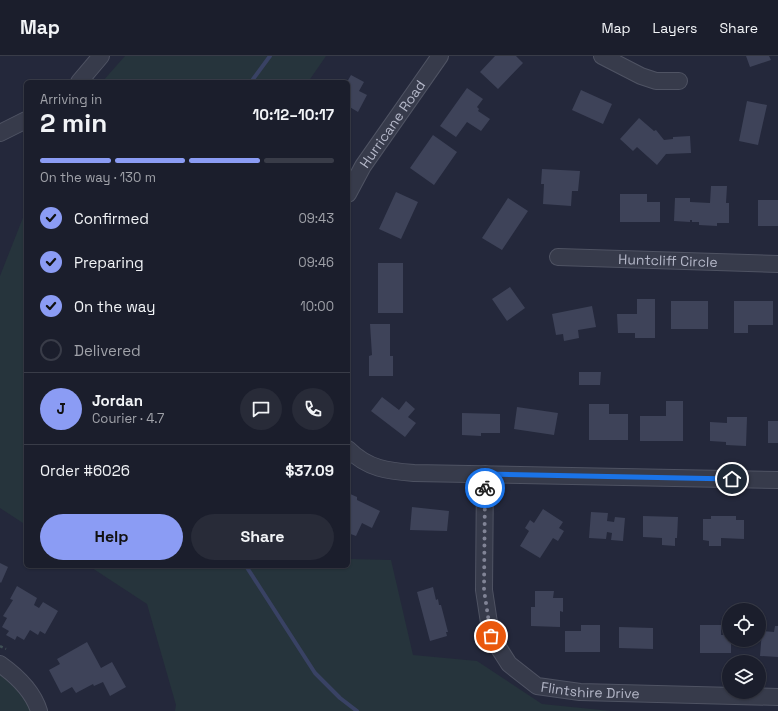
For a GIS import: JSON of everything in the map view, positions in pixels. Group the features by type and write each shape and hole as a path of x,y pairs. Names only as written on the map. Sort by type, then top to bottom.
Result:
{"street":[{"path":"81,80 102,56"},
{"name":"Hurricane Road","path":"350,190 362,166 440,56"},
{"path":"602,56 641,76 656,81 679,81"},
{"path":"0,133 24,121"},
{"name":"Huntcliff Circle","path":"558,257 778,264"},
{"path":"350,451 365,462 388,471 778,480"},
{"name":"Flintshire Drive","path":"485,474 484,590 491,636 508,664 538,686 580,692 778,697"},
{"path":"0,664 26,686 36,701 39,711"}],"shaded area":[{"path":"125,56 326,56 309,80 104,80"},
{"path":"24,215 24,524 0,508 0,276"},
{"path":"350,559 391,560 413,655 477,661 542,704 611,711 175,711 176,705 147,604 92,568 350,568"},
{"path":"0,672 25,696 32,711 0,711"}],"building":[{"path":"495,56 516,56 523,63 498,89 480,72"},
{"path":"746,56 769,56 771,60 750,67"},
{"path":"351,75 364,82 359,91 367,95 358,112 350,107 350,80 348,80"},
{"path":"467,88 483,99 477,107 479,109 478,111 490,119 481,131 467,122 456,137 440,126"},
{"path":"581,90 612,104 603,124 572,110"},
{"path":"747,101 767,105 758,145 739,141"},
{"path":"639,118 654,131 656,130 664,140 673,139 673,137 690,136 691,153 666,154 657,165 637,147 633,151 620,139"},
{"path":"433,135 457,152 434,185 410,168"},
{"path":"542,169 580,171 578,191 572,191 571,206 543,204 544,184 541,184"},
{"path":"711,186 727,186 726,203 729,203 729,223 717,223 717,226 699,225 699,222 692,222 692,220 690,220 690,222 674,221 675,198 690,198 690,202 710,203"},
{"path":"396,192 418,202 401,239 379,229"},
{"path":"620,194 647,194 647,202 660,202 660,222 620,222"},
{"path":"508,198 528,211 502,250 482,238"},
{"path":"758,200 778,200 778,226 758,226"},
{"path":"378,263 403,263 403,313 378,313"},
{"path":"510,287 525,308 507,321 492,299"},
{"path":"637,299 655,299 655,338 635,338 635,333 618,333 617,314 637,314"},
{"path":"671,301 708,301 708,329 671,329"},
{"path":"734,301 773,301 773,325 748,325 748,333 734,333"},
{"path":"592,306 596,327 578,330 579,338 564,341 563,334 556,335 552,314"},
{"path":"370,324 390,324 390,356 393,356 393,376 369,376 369,356 372,355"},
{"path":"579,372 601,372 600,385 579,385"},
{"path":"382,397 399,410 406,401 415,409 408,417 416,423 405,437 371,411"},
{"path":"666,401 683,401 683,441 640,441 640,416 666,416"},
{"path":"589,404 609,404 609,414 628,414 628,440 589,440"},
{"path":"517,407 558,413 554,435 514,429"},
{"path":"462,413 500,414 500,433 481,433 481,436 462,435"},
{"path":"727,417 747,417 746,446 726,445 726,442 710,441 710,422 727,423"},
{"path":"768,421 778,421 778,443 768,443"},
{"path":"350,494 357,497 357,500 380,511 372,528 362,523 356,536 350,534"},
{"path":"412,507 449,511 447,531 410,530"},
{"path":"543,509 563,522 559,528 564,531 558,541 553,538 540,558 520,546 529,531 525,528 530,520 534,523"},
{"path":"591,512 608,513 607,521 614,522 615,517 625,518 623,541 611,540 612,533 607,532 606,539 589,538"},
{"path":"643,516 678,517 675,546 662,545 662,538 643,537"},
{"path":"711,516 736,516 736,520 744,520 744,539 721,538 721,546 709,546 709,541 703,540 703,519 711,519"},
{"path":"0,563 8,567 1,583 0,582"},
{"path":"17,586 37,598 34,605 39,608 43,602 58,611 45,634 40,631 38,635 30,630 24,640 17,636 15,640 6,635 9,631 2,627 7,618 3,616 13,600 10,599"},
{"path":"433,587 436,600 438,599 439,605 441,605 448,632 446,632 447,636 430,641 417,592"},
{"path":"535,591 554,591 553,598 563,598 563,612 560,611 560,627 531,626 531,607 535,607"},
{"path":"581,625 600,625 600,652 565,652 565,631 581,631"},
{"path":"700,625 721,625 722,647 731,647 731,653 700,653"},
{"path":"775,626 778,626 778,657 760,655 761,647 766,647 766,631 774,632"},
{"path":"619,627 653,628 653,649 619,648"},
{"path":"87,642 101,668 112,662 126,687 110,696 103,682 94,686 93,684 76,693 72,687 61,693 49,670 60,664 57,659"}],"waterway":[{"path":"252,80 270,56"},
{"path":"247,568 315,673 340,698 357,711"}],"way so far":[{"path":"485,488 484,590 491,636"}],"route":[{"path":"485,488 485,474 732,479"}]}
